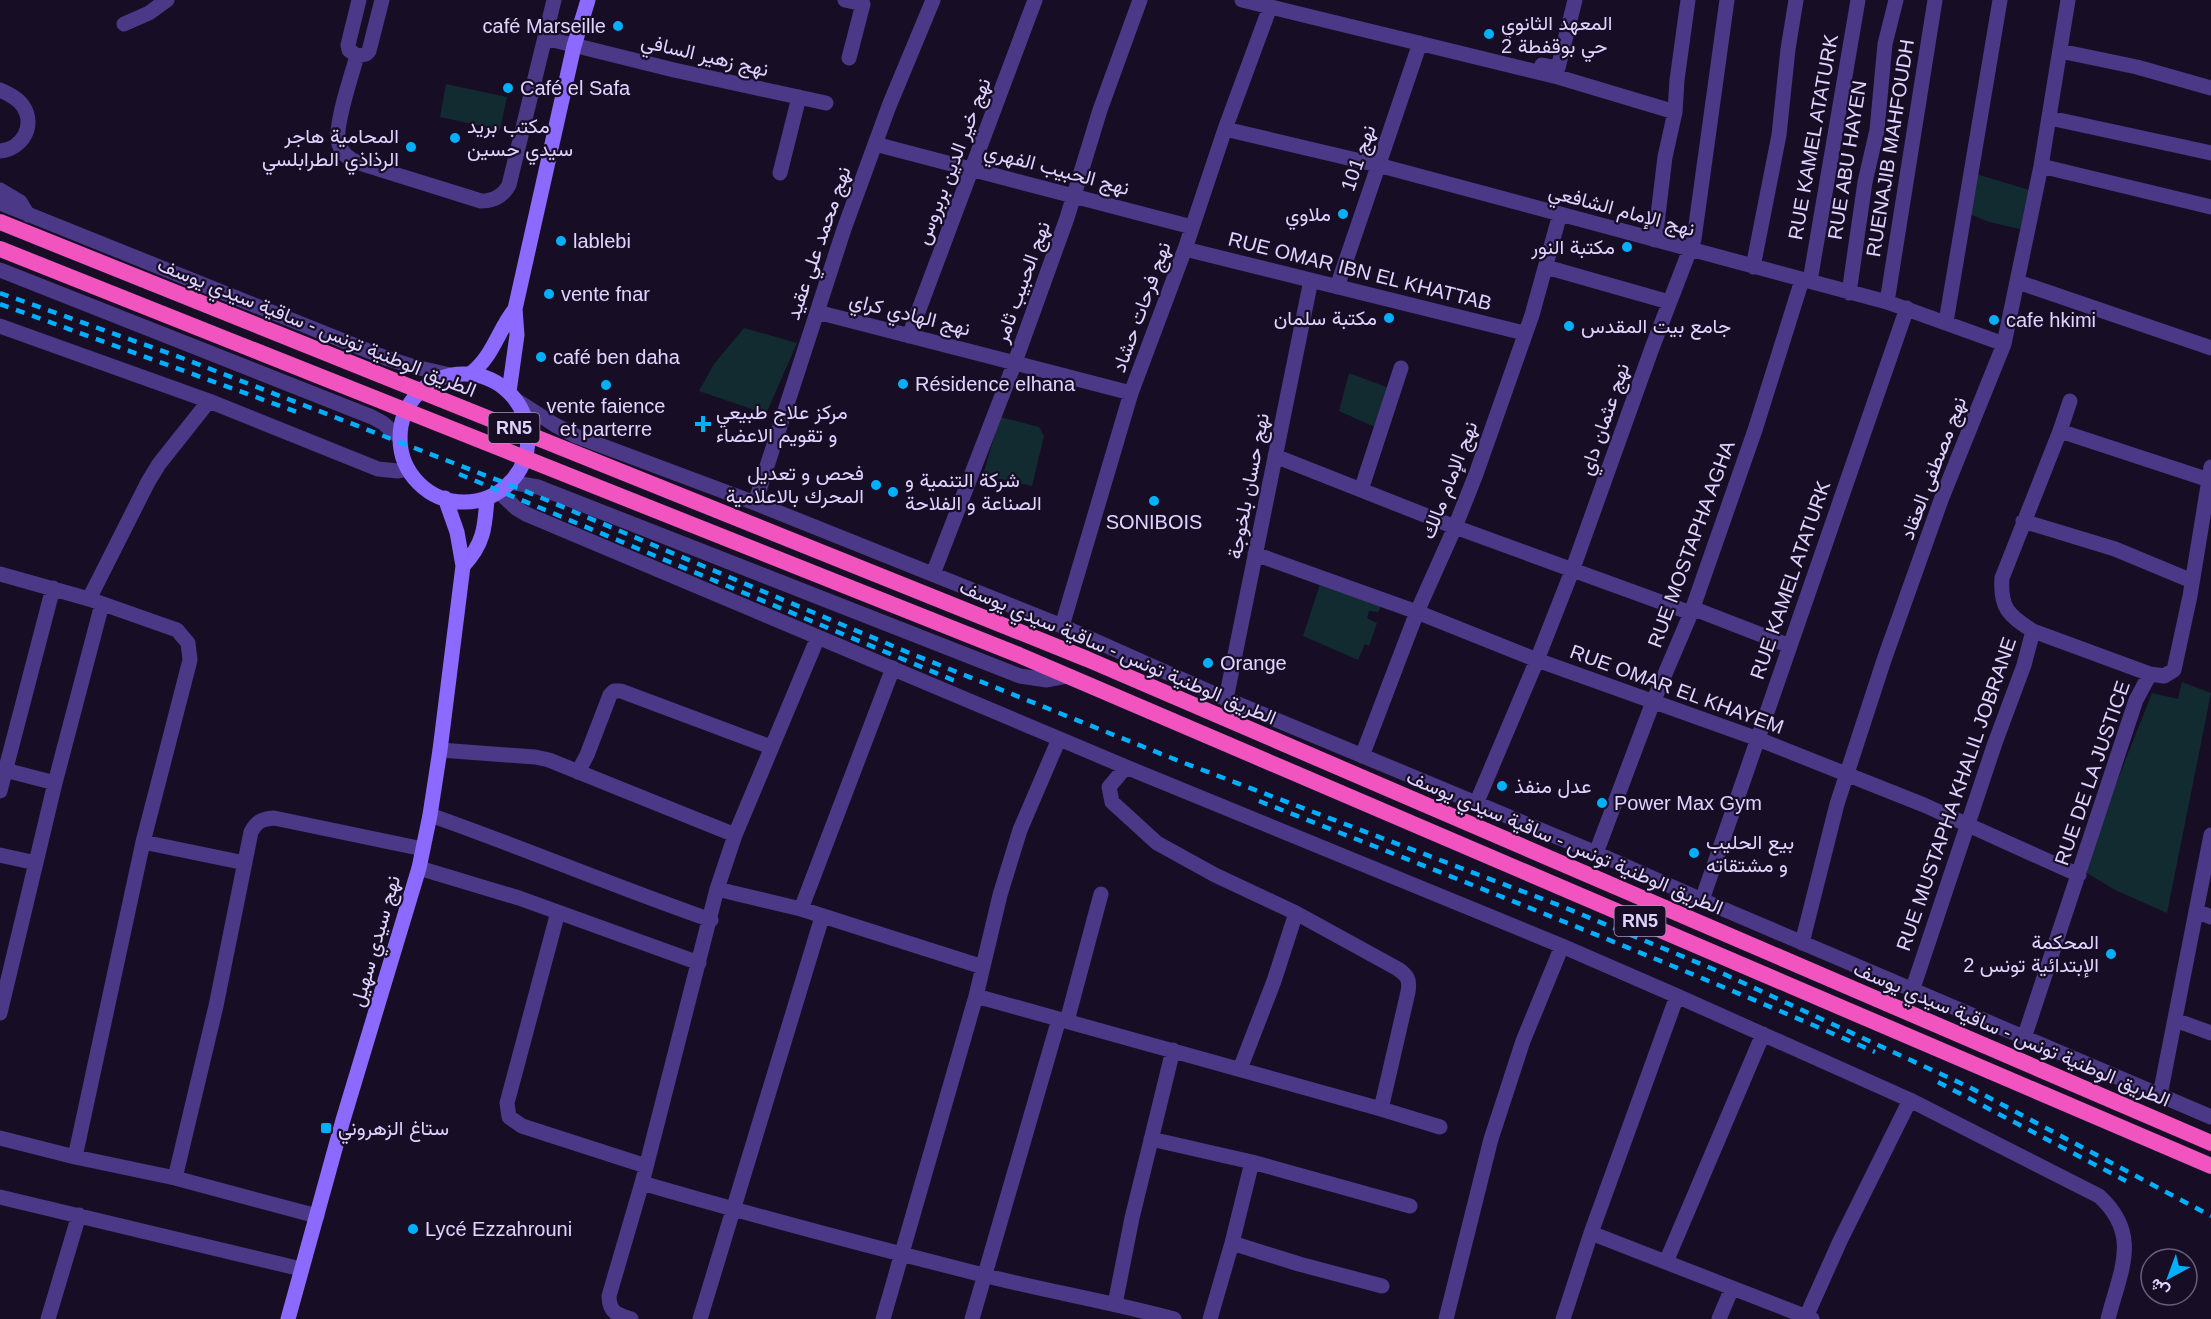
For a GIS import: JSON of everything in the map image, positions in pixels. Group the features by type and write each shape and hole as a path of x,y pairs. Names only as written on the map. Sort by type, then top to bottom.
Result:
{"highway":[{"name":"الطريق الوطنية تونس - ساقية سيدي يوسف","path":"0,222 1027,635 2211,1143"},
{"name":"RN5","path":"0,249 1019,655 2211,1166"}],"main road":[{"path":"512,396 517,341 515,309 574,46 588,0"},
{"path":"470,374 490,354 505,323 515,309"},
{"path":"470,374 485,377 512,396 525,420 528,442 519,470 499,491 466,501 445,498 430,492 418,482 408,469 402,454 400,438 404,417 414,398 424,388 450,375 470,374"},
{"name":"نهج سيدي سهيل","path":"464,566 478,547 499,491"},
{"name":"نهج سيدي سهيل","path":"288,1319 343,1120 419,868 430,814 464,566 457,532 445,498"}],"street":[{"path":"124,24 149,13 167,0"},
{"path":"359,0 348,45 352,54 357,56 369,51 382,0"},
{"path":"357,56 337,130 339,144 346,156 359,163 487,201 503,194 509,185 554,0"},
{"path":"845,0 863,4 849,58"},
{"name":"نهج محمد علي عقيد","path":"755,503 875,144 933,0"},
{"name":"نهج خير الدين بربروس","path":"909,336 1035,0"},
{"name":"نهج الحبيب ثامر","path":"933,574 1015,362 1074,195 1100,110 1140,0"},
{"path":"1242,0 1267,3 1558,68 1577,0"},
{"path":"1558,77 1577,0"},
{"path":"1655,240 1665,157 1675,112 1688,0"},
{"name":"نهج عثمان داي","path":"1476,804 1572,571 1688,250 1694,239 1727,0"},
{"path":"1753,267 1779,135 1788,49 1796,0"},
{"name":"RUE KAMEL ATATURK","path":"1806,281 1858,0"},
{"name":"RUE ABU HAYEN","path":"1849,292 1865,182 1877,130 1885,44 1896,0"},
{"name":"RUENAJIB MAHFOUDH","path":"1887,302 1935,0"},
{"path":"1946,322 2000,0"},
{"name":"نهج مصطفى العقاد","path":"1802,943 1837,804 1884,660 1941,500 2004,344 2050,118 2068,0"},
{"path":"1267,3 1558,77 1675,112"},
{"name":"نهج فرحات حشاد","path":"1062,626 1131,393 1185,249 1267,3"},
{"name":"نهج زهير السافي","path":"545,38 826,103"},
{"name":"نهج 101","path":"1337,287 1420,43"},
{"path":"2060,51 2137,67 2211,88"},
{"path":"0,90 23,105 28,126 25,137 18,145 0,151"},
{"path":"780,173 798,97"},
{"path":"2050,118 2211,153"},
{"name":"نهج الإمام الشافعي","path":"1226,129 1378,165 1887,302 2004,344"},
{"name":"نهج الحبيب الفهري","path":"875,144 1192,227"},
{"path":"2041,166 2211,207"},
{"path":"0,190 20,202 28,215"},
{"path":"0,204 392,360 450,375"},
{"name":"نهج الإمام مالك","path":"1362,756 1417,612 1476,474 1546,267 1560,214"},
{"name":"RUE OMAR IBN EL KHATTAB","path":"1185,249 1524,333"},
{"path":"1546,267 1669,302"},
{"path":"0,270 372,417 400,438"},
{"name":"نهج حسان بلخوجة","path":"1226,699 1311,280"},
{"name":"RUE MOSTAPHA AGHA","path":"1596,853 1653,702 1691,611 1806,281"},
{"path":"2018,282 2211,348"},
{"name":"RUE KAMEL ATATURK","path":"1702,900 1907,308"},
{"name":"نهج الهادي كراي","path":"817,312 1131,393"},
{"path":"0,326 209,401 378,469 398,471 408,469"},
{"path":"1361,490 1401,368"},
{"path":"512,396 555,425 576,436 755,503 1062,626 1226,699 1596,853 2211,1117"},
{"path":"0,1013 56,783 95,602 148,482 159,464 209,401"},
{"name":"RUE MUSTAPHA KHALIL JOBRANE","path":"1912,990 1995,743 2024,665 2033,631 2016,619 2003,604 2001,597 2006,564 2070,401"},
{"path":"2060,431 2210,474"},
{"path":"1275,456 1572,571 1790,646"},
{"name":"RUE DE LA JUSTICE","path":"2024,1038 2136,700 2150,674 2164,676 2174,670 2210,474"},
{"path":"499,491 537,487 1020,676 1047,680 1068,676"},
{"path":"499,491 511,504 526,514 1677,996 1910,1100 2099,1196 2110,1206 2122,1226 2126,1247 2108,1319"},
{"path":"2023,521 2115,549 2192,580"},
{"name":"RUE OMAR EL KHAYEM","path":"1255,554 1758,740 1924,805 2079,875"},
{"path":"0,574 53,588 177,630 183,636 190,651 190,660 143,842 75,1157"},
{"path":"0,791 53,588"},
{"path":"2033,631 2150,674"},
{"path":"631,1319 610,1308 609,1296 642,1183 711,920 717,889 735,835 818,637"},
{"path":"801,909 893,668"},
{"path":"578,772 610,695 621,691 771,747"},
{"path":"883,1319 976,996 1000,895 1020,830 1059,739"},
{"path":"440,750 535,757 735,835"},
{"path":"1126,767 1109,787 1109,795 1112,802 1157,843 1215,875 1296,913 1405,974 1410,981 1381,1108"},
{"path":"5,770 56,783"},
{"path":"430,814 569,866 626,891 711,920"},
{"path":"175,1178 216,1006 251,832 256,823 263,819 274,818 423,849"},
{"path":"2160,1095 2175,1020 2204,914 2211,835"},
{"path":"143,842 245,863"},
{"path":"0,855 36,863"},
{"path":"419,868 519,898 699,963"},
{"path":"717,889 801,909 983,967"},
{"path":"972,1319 1101,894"},
{"path":"558,912 507,1103 508,1117 522,1126 646,1166"},
{"path":"1240,1070 1274,981 1296,913"},
{"path":"700,1319 822,917"},
{"path":"1446,1319 1491,1139 1524,1041 1562,946"},
{"path":"976,996 1381,1108 1440,1127"},
{"path":"1563,1319 1591,1233 1677,996"},
{"path":"2175,1020 2211,1033"},
{"path":"1666,1262 1763,1034"},
{"path":"1115,1304 1173,1050"},
{"path":"1591,1233 1809,1318 1840,1241 1910,1100"},
{"path":"0,1139 175,1178 317,1216"},
{"path":"1151,1139 1252,1162 1410,1206"},
{"path":"1210,1319 1252,1162"},
{"path":"642,1183 734,1210 984,1275 1174,1319"},
{"path":"0,1197 301,1269"},
{"path":"48,1319 79,1215"},
{"path":"1232,1243 1382,1286"},
{"path":"1719,1319 1732,1288"}],"green space":[{"path":"446,84 507,97 500,130 440,117"},
{"path":"1973,173 2029,190 2020,229 1989,222 1967,213"},
{"path":"744,328 797,343 766,414 699,391 714,364"},
{"path":"1349,373 1389,388 1377,428 1339,411"},
{"path":"1000,417 1039,427 1044,436 1032,486 983,475"},
{"path":"1321,581 1381,606 1378,612 1369,611 1367,618 1377,623 1369,646 1365,644 1358,660 1303,636"},
{"path":"2182,682 2211,693 2167,913 2115,890 2082,870 2152,693 2178,699"}],"railway":[{"path":"0,293 182,358 518,488 907,652 1179,761 1561,906 1713,969 1969,1087 2211,1216"},
{"path":"0,304 297,412"},
{"path":"459,474 960,683"},
{"path":"1259,801 1645,955 1875,1052"},
{"path":"1938,1082 2126,1181"}],"place":[{"name":"café Marseille","path":"618,26"},
{"name":"المعهد الثانوي حي بوقفطة 2","path":"1489,34"},
{"name":"Café el Safa","path":"508,88"},
{"name":"مكتب بريد سيدي حسين","path":"455,138"},
{"name":"المحامية هاجر الرذاذي الطرابلسي","path":"411,147"},
{"name":"ملاوي","path":"1343,214"},
{"name":"lablebi","path":"561,241"},
{"name":"مكتبة النور","path":"1627,247"},
{"name":"vente fnar","path":"549,294"},
{"name":"مكتبة سلمان","path":"1389,318"},
{"name":"cafe hkimi","path":"1994,320"},
{"name":"جامع بيت المقدس","path":"1569,326"},
{"name":"café ben daha","path":"541,357"},
{"name":"Résidence elhana","path":"903,384"},
{"name":"vente faience et parterre","path":"606,385"},
{"name":"مركز علاج طبيعي و تقويم الاعضاء","path":"703,424"},
{"name":"فحص و تعديل المحرك بالاعلامية","path":"876,485"},
{"name":"شركة التنمية و الصناعة و الفلاحة","path":"893,492"},
{"name":"SONIBOIS","path":"1154,501"},
{"name":"Orange","path":"1208,663"},
{"name":"عدل منفذ","path":"1502,786"},
{"name":"Power Max Gym","path":"1602,803"},
{"name":"بيع الحليب و مشتقاته","path":"1694,853"},
{"name":"المحكمة الإبتدائية تونس 2","path":"2111,954"},
{"name":"ستاغ الزهروني","path":"326,1128"},
{"name":"Lycé Ezzahrouni","path":"413,1229"}]}
